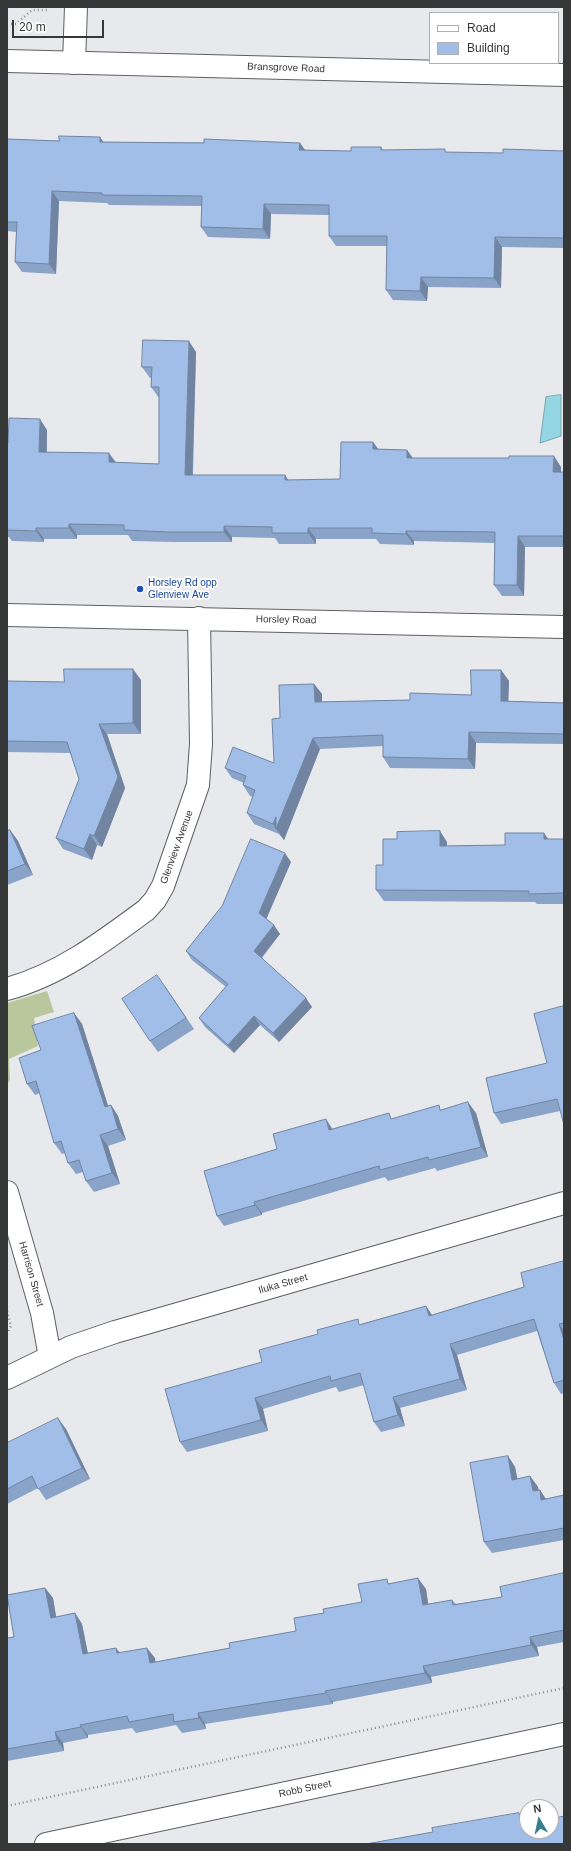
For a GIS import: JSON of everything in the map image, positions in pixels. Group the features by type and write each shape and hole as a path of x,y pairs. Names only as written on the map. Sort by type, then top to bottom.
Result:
{"street":[{"path":"74,62 76,7"},
{"name":"Bransgrove Road","path":"7,61 564,76"},
{"name":"Horsley Road","path":"7,615 564,627"},
{"name":"Glenview Avenue","path":"7,989 36,980 76,959 146,910 155,900 163,886 198,784 200,744 199,618"},
{"name":"Harrison Street","path":"7,1192 42,1313 50,1357"},
{"name":"Iluka Street","path":"7,1378 71,1347 115,1332 564,1203"},
{"name":"Robb Street","path":"46,1844 564,1734"}],"path":[{"path":"7,24 16,24 32,10 50,10"},
{"path":"7,1311 11,1326 7,1334"},
{"path":"7,1806 564,1688"}],"green space":[{"path":"47,991 54,1012 34,1018 38,1046 9,1059 10,1080 7,1085 7,1003"}],"water":[{"path":"561,395 561,436 540,443 546,397"}],"building":[{"path":"59,136 100,137 100,142 204,143 204,139 300,143 299,150 351,151 351,147 381,147 381,150 445,149 445,152 503,153 503,149 564,151 564,238 495,237 494,278 421,277 420,291 386,290 387,236 329,236 329,205 264,204 263,229 201,227 202,196 102,195 102,193 52,191 49,264 15,262 17,222 7,222 7,139 59,141"},
{"path":"143,340 189,341 185,475 285,475 285,480 340,479 341,442 373,442 373,449 407,450 407,458 509,458 509,456 554,456 553,472 564,472 564,536 518,536 517,585 494,585 495,532 406,531 406,534 372,533 372,528 308,528 308,533 272,533 272,527 224,526 224,532 168,532 124,530 124,525 69,524 69,528 36,528 36,531 7,530 7,443 9,418 40,419 39,452 109,453 109,462 159,464 159,387 151,387 152,367 142,367"},
{"path":"64,669 133,669 133,723 99,724 118,777 94,836 90,834 84,849 56,838 79,779 67,742 7,741 7,681 64,682"},
{"path":"471,670 501,670 501,701 564,703 564,734 469,732 468,759 383,757 383,735 313,738 276,829 276,817 273,824 247,813 255,790 243,785 246,776 225,768 233,747 274,763 272,719 280,718 279,685 314,684 315,702 410,700 410,693 471,695"},
{"path":"10,830 25,864 7,871 7,831"},
{"path":"440,831 440,846 505,845 505,833 544,833 544,839 564,839 564,893 529,894 529,891 376,890 376,865 383,865 383,839 397,839 397,832"},
{"path":"251,839 285,853 259,913 274,925 254,951 306,998 273,1033 254,1016 228,1045 199,1018 228,984 186,951 222,906"},
{"path":"157,975 186,1018 150,1041 122,999"},
{"path":"564,1006 564,1125 557,1099 494,1113 486,1078 547,1063 534,1014"},
{"path":"74,1013 105,1107 111,1105 118,1129 100,1135 112,1173 86,1181 79,1160 68,1163 61,1141 54,1143 36,1081 27,1084 19,1058 41,1050 32,1026"},
{"path":"468,1102 481,1147 429,1160 428,1157 380,1170 379,1166 254,1202 255,1205 217,1216 204,1171 277,1149 273,1134 326,1119 329,1130 389,1113 391,1119 439,1105 440,1110"},
{"path":"564,1261 564,1323 559,1324 564,1340 564,1380 554,1383 534,1319 450,1344 460,1379 393,1397 398,1415 374,1422 360,1373 331,1381 330,1376 255,1398 261,1420 180,1442 165,1389 262,1362 259,1350 318,1334 317,1330 358,1319 359,1325 426,1306 429,1316 524,1287 521,1273"},
{"path":"58,1418 82,1468 38,1489 32,1476 7,1489 7,1443"},
{"path":"508,1456 512,1480 530,1476 533,1491 540,1490 541,1500 564,1495 564,1528 484,1542 470,1463"},
{"path":"564,1573 564,1630 530,1637 531,1645 423,1666 425,1673 325,1691 326,1693 198,1713 199,1718 174,1722 173,1714 129,1722 127,1716 80,1725 81,1727 55,1732 57,1740 7,1749 7,1638 14,1637 7,1595 45,1588 51,1618 75,1613 83,1654 116,1648 117,1653 147,1648 150,1663 230,1648 229,1643 296,1631 294,1618 324,1613 323,1609 362,1602 358,1584 387,1579 388,1584 418,1578 423,1605 452,1600 453,1605 502,1597 500,1587"},
{"path":"519,1813 519,1839 559,1839 559,1817 564,1816 564,1844 366,1844 433,1832 432,1828"}],"place":[{"name":"Horsley Rd opp Glenview Ave","path":"140,589"}]}
